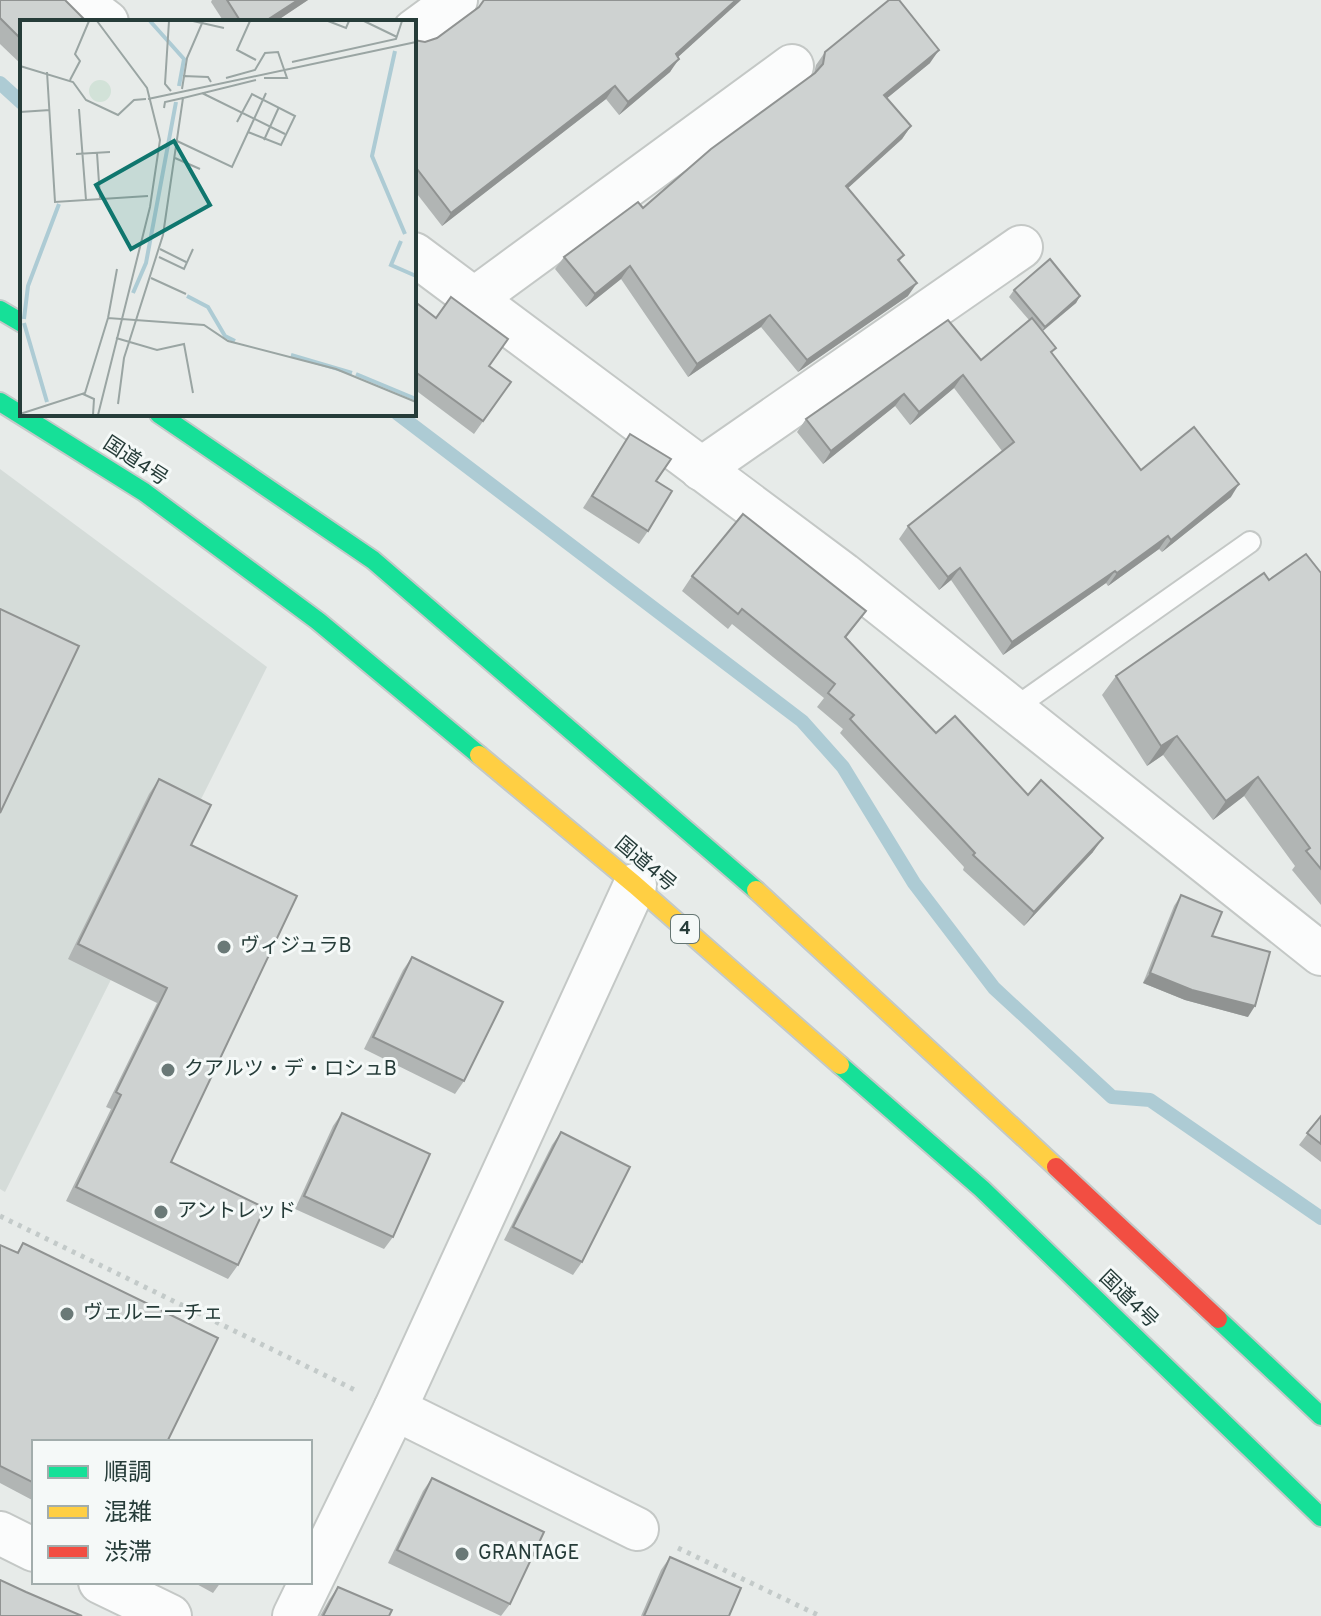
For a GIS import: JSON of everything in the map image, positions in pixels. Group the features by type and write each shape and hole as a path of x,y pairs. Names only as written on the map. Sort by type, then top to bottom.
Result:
{"highway":[{"path":"0,310 20,322"},
{"name":"国道4号","path":"0,402 20,414"},
{"name":"国道4号","path":"22,416 144,492 318,621 635,885 982,1189 1321,1517"},
{"path":"162,416 373,560 613,765 832,956 1321,1416"}],"street":[{"path":"78,0 104,20"},
{"path":"416,30 456,0"},
{"path":"474,299 792,66"},
{"path":"701,469 1021,247"},
{"path":"416,256 843,574 1321,954"},
{"path":"312,1579 395,1409 635,885"},
{"path":"395,1409 637,1529"},
{"path":"0,1533 32,1549"},
{"path":"104,1584 170,1616"},
{"path":"294,1616 310,1584"}],"lane":[{"path":"1013,709 1250,542"}],"path":[{"path":"0,1216 395,1409"},
{"path":"637,1529 820,1616"}],"shaded area":[{"path":"0,469 267,667 5,1192 0,1189"}],"building":[{"path":"0,0 65,0 85,20 20,20 20,38 0,18"},
{"path":"227,0 298,0 267,20 240,20"},
{"path":"484,0 736,0 676,54 679,59 628,102 615,86 451,213 416,168 416,40 425,42 437,38"},
{"path":"889,0 899,0 939,50 884,95 911,126 846,186 904,255 898,260 917,283 807,360 770,315 697,364 630,266 595,294 564,257 638,202 643,208 711,149 815,73 823,64 825,52"},
{"path":"1050,259 1080,296 1045,327 1014,290"},
{"path":"451,297 508,339 489,366 511,382 483,421 416,372 416,303 436,318"},
{"path":"1032,318 1056,348 1051,352 1141,470 1194,427 1239,484 1171,540 1168,536 1012,642 960,568 948,577 908,526 1014,442 963,375 919,412 904,394 831,451 806,419 948,320 981,360"},
{"path":"630,434 671,459 656,481 672,491 648,531 592,496"},
{"path":"743,514 866,611 845,637 936,733 955,716 1028,795 1041,780 1103,838 1034,912 973,855 975,853 850,719 854,715 828,693 835,684 742,609 738,614 692,576"},
{"path":"1306,554 1321,573 1321,869 1306,851 1310,848 1258,777 1226,801 1177,736 1161,746 1116,676 1264,573 1269,580"},
{"path":"0,609 79,646 0,813"},
{"path":"159,779 211,805 191,845 297,896 171,1162 265,1208 238,1265 76,1187 121,1095 116,1092 167,988 78,944"},
{"path":"1181,895 1222,912 1212,936 1270,952 1255,1006 1192,990 1150,973"},
{"path":"412,957 503,1002 464,1081 373,1037"},
{"path":"342,1113 430,1154 393,1237 304,1196"},
{"path":"1321,1116 1321,1144 1307,1133"},
{"path":"561,1132 630,1167 582,1262 513,1227"},
{"path":"23,1243 218,1338 168,1440 32,1440 32,1482 0,1466 0,1245 18,1253"},
{"name":"GRANTAGE","path":"432,1478 544,1532 510,1604 397,1550"},
{"path":"670,1557 741,1588 729,1616 644,1616"},
{"path":"0,1580 26,1592 82,1616 0,1616"},
{"path":"338,1587 392,1610 389,1616 323,1616"}],"waterway":[{"path":"0,83 20,101"},
{"path":"401,416 802,721 843,767 914,883 994,988 1112,1097 1150,1100 1321,1218"}],"traffic: fast":[{"path":"0,310 20,322"},
{"path":"0,402 20,414"},
{"path":"22,416 144,492 318,621 479,755"},
{"path":"162,416 373,560 756,890"},
{"path":"840,1065 982,1189 1321,1517"},
{"path":"1218,1319 1321,1416"}],"traffic: slow":[{"path":"479,755 635,885 840,1065"},
{"path":"756,890 1056,1167"}],"traffic: jam":[{"path":"1056,1167 1218,1319"}],"place":[{"name":"ヴィジュラB","path":"224,947"},
{"name":"クアルツ・デ・ロシュB","path":"168,1070"},
{"name":"アントレッド","path":"161,1212"},
{"name":"ヴェルニーチェ","path":"67,1314"},
{"name":"GRANTAGE","path":"462,1554"}]}
